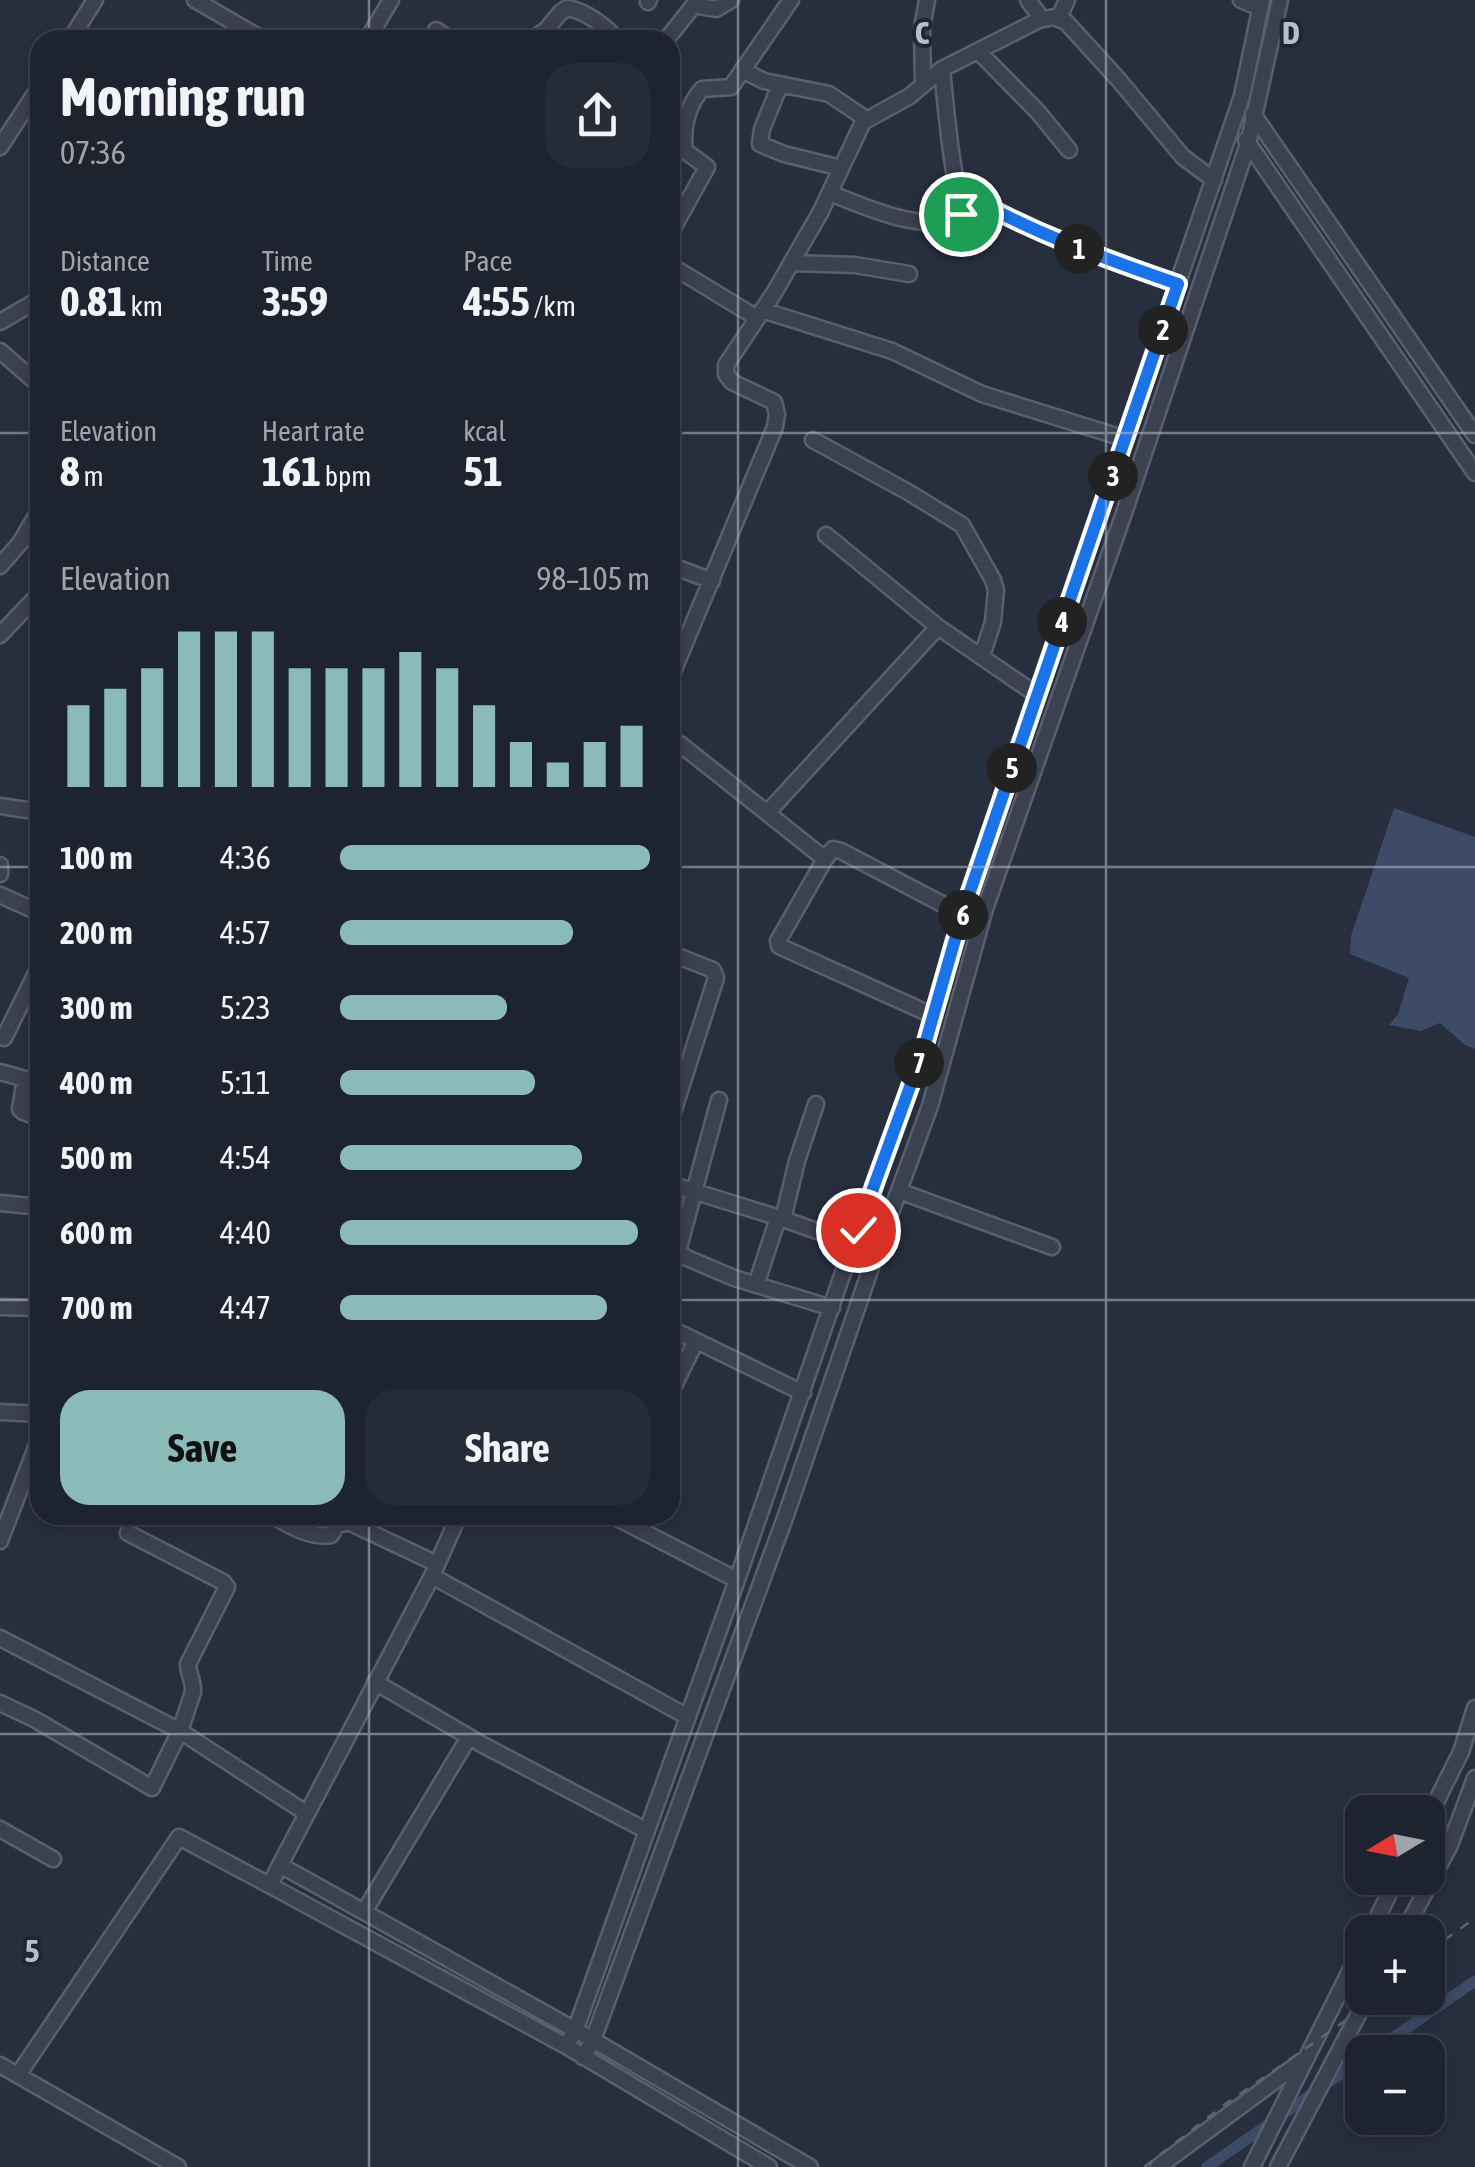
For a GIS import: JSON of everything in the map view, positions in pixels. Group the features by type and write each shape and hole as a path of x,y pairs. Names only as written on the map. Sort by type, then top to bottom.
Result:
{"street":[{"path":"76,30 96,0"},
{"path":"195,0 247,30"},
{"path":"373,30 391,0"},
{"path":"674,30 692,6 716,9 731,0"},
{"path":"680,216 707,167 685,151 684,128 692,103 702,89 730,87 791,0"},
{"path":"922,85 922,28 927,0"},
{"path":"1028,0 1042,19"},
{"path":"1059,18 1067,0"},
{"path":"566,2046 575,2031 737,1580 934,1016 965,909 1234,122 1261,4 1241,0"},
{"path":"584,2057 594,2040 785,1518 930,1106 985,909 1248,144 1280,0"},
{"path":"546,30 568,8 598,21 608,30"},
{"path":"680,656 775,427 774,402 732,382 726,374 726,364 792,262 866,119 906,99 942,69 1042,19 1059,18 1118,79 1183,156 1214,180"},
{"path":"978,51 1069,150"},
{"path":"830,193 881,214 920,221 960,220 960,191 952,162 942,69"},
{"path":"742,70 758,79 828,94 866,119"},
{"path":"780,85 760,144 841,168"},
{"path":"1242,96 1475,435"},
{"path":"0,147 30,101"},
{"path":"1234,122 1475,474"},
{"path":"960,191 1076,248 1178,284"},
{"path":"792,262 855,265 909,274"},
{"path":"680,270 760,314 892,351 982,394 1126,439"},
{"path":"0,322 30,304"},
{"path":"0,351 30,377"},
{"path":"813,440 962,525 996,590 993,622 982,656"},
{"path":"0,566 30,526"},
{"path":"826,535 938,627 1037,695"},
{"path":"680,569 712,581"},
{"path":"0,635 30,603"},
{"path":"768,812 938,627"},
{"path":"680,744 825,859"},
{"path":"0,806 30,810"},
{"path":"934,1016 779,946 778,942 832,850 965,909 985,909"},
{"path":"0,864 0,874"},
{"path":"0,895 30,908"},
{"path":"680,958 713,970 716,978 680,1091"},
{"path":"4,1038 30,985"},
{"path":"0,1072 25,1079 20,1109 30,1114"},
{"path":"680,1244 719,1100"},
{"path":"756,1286 816,1104"},
{"path":"680,1187 876,1252"},
{"path":"899,1191 1052,1247"},
{"path":"0,1203 30,1206"},
{"path":"680,1252 756,1286 832,1308"},
{"path":"0,1308 30,1308"},
{"path":"680,1333 802,1393"},
{"path":"680,1374 696,1341"},
{"path":"0,1412 30,1414"},
{"path":"0,1542 30,1463"},
{"path":"300,1525 316,1536 327,1537 338,1525"},
{"path":"353,1525 688,1717"},
{"path":"274,1887 273,1879 454,1525"},
{"path":"630,1525 737,1580"},
{"path":"0,1703 152,1788 180,1732 193,1692 188,1664 227,1587 128,1534"},
{"path":"0,1638 180,1732 306,1813"},
{"path":"375,1682 469,1737 647,1831"},
{"path":"1440,1795 1461,1752 1475,1708"},
{"path":"364,1912 469,1737"},
{"path":"1413,1915 1450,1846 1475,1778"},
{"path":"0,1830 53,1859"},
{"path":"18,2075 179,1837 566,2046 769,2167"},
{"path":"280,1865 594,2040 810,2167"},
{"path":"1252,2167 1345,1980"},
{"path":"1278,2167 1358,2015"},
{"path":"1158,2167 1304,2062"},
{"path":"0,2065 178,2167"}],"water":[{"path":"1394,808 1475,837 1475,1049 1440,1023 1421,1031 1389,1025 1398,1014 1409,978 1350,954 1351,936"}],"waterway":[{"path":"1397,2035 1475,1981"},
{"path":"1207,2167 1345,2071"}],"railway":[{"path":"1445,1940 1475,1918"},
{"path":"1144,2167 1224,2105 1354,2015"}],"route":[{"path":"858,1230 924,1048 962,915 1178,284 1076,248 960,191 961,214"}]}
